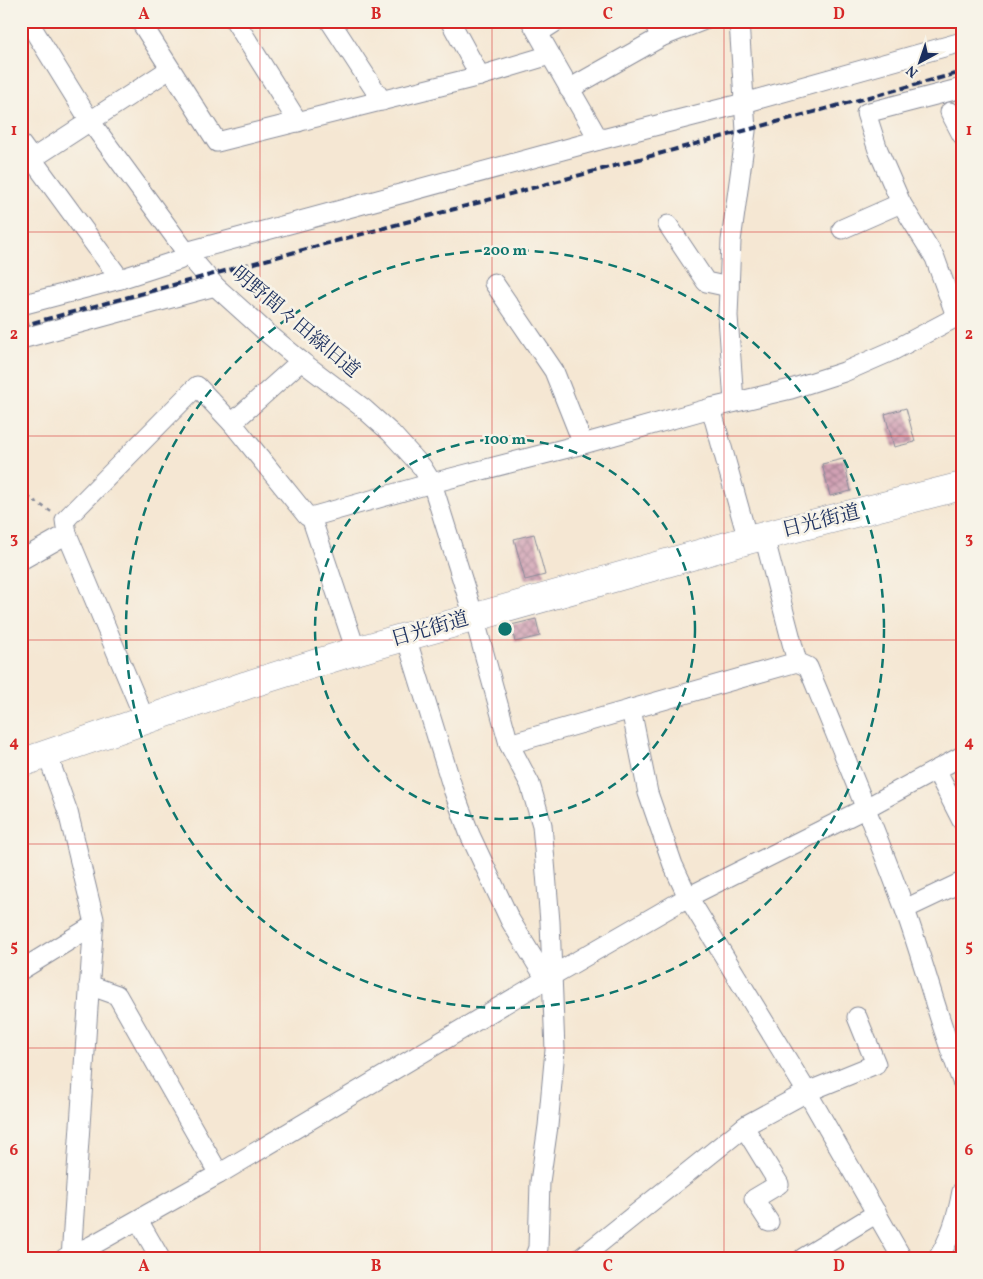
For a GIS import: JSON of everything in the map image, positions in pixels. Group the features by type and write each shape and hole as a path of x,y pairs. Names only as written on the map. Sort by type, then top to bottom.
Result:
{"highway":[{"name":"日光街道","path":"21,763 247,685 356,651 756,538 962,486"}],"street":[{"name":"明野間々田線旧道","path":"28,21 90,121 186,252 215,286 266,332 392,433 422,466 432,483 474,617 510,744 530,784 542,826 549,977 555,1050 548,1126 540,1182 539,1254"},
{"path":"140,21 217,142 480,76 550,55"},
{"path":"235,21 298,122"},
{"path":"330,21 382,101"},
{"path":"450,21 480,76"},
{"path":"557,21 535,27 599,140"},
{"path":"569,89 657,29 702,21"},
{"path":"734,402 728,316 729,287 732,241 746,131 740,21"},
{"path":"21,305 120,279 179,260 186,252 599,140 744,103 962,42"},
{"path":"120,279 27,152 90,121 170,69"},
{"path":"21,560 66,527 197,386 232,423 307,516 311,517 711,408 791,389 844,372 892,350 959,315 935,258 901,203 878,150 866,113 962,88"},
{"path":"950,112 962,135"},
{"path":"842,229 901,203"},
{"path":"668,225 706,282 729,287"},
{"path":"494,283 554,371 583,444"},
{"path":"21,339 215,286"},
{"path":"232,423 301,361"},
{"path":"711,408 797,662"},
{"path":"311,517 356,651"},
{"path":"66,527 145,720"},
{"path":"406,637 452,789 470,835 510,920 549,977"},
{"path":"510,744 797,662 808,667 905,909 950,1052 962,1081"},
{"path":"630,709 648,794 673,865 688,897 807,1092 902,1258"},
{"path":"47,754 68,812 94,919 69,1257"},
{"path":"69,1257 219,1174 549,977 688,897 866,808 962,756"},
{"path":"936,770 962,821"},
{"path":"905,909 962,882"},
{"path":"21,970 94,925"},
{"path":"89,985 117,995 219,1174"},
{"path":"581,1258 744,1128 807,1092 876,1064 857,1017"},
{"path":"744,1128 779,1184 754,1199 768,1222"},
{"path":"938,1258 952,1228 962,1191"},
{"path":"803,1258 876,1213"},
{"path":"138,1220 160,1258"}],"path":[{"path":"21,492 66,527"}],"building":[{"path":"906,408 915,442 894,447 885,414"},
{"path":"843,459 851,491 830,496 822,464"},
{"path":"534,534 545,575 525,580 514,539"},
{"path":"536,619 540,636 515,642 511,625"}],"railway":[{"path":"21,326 962,72"}]}
